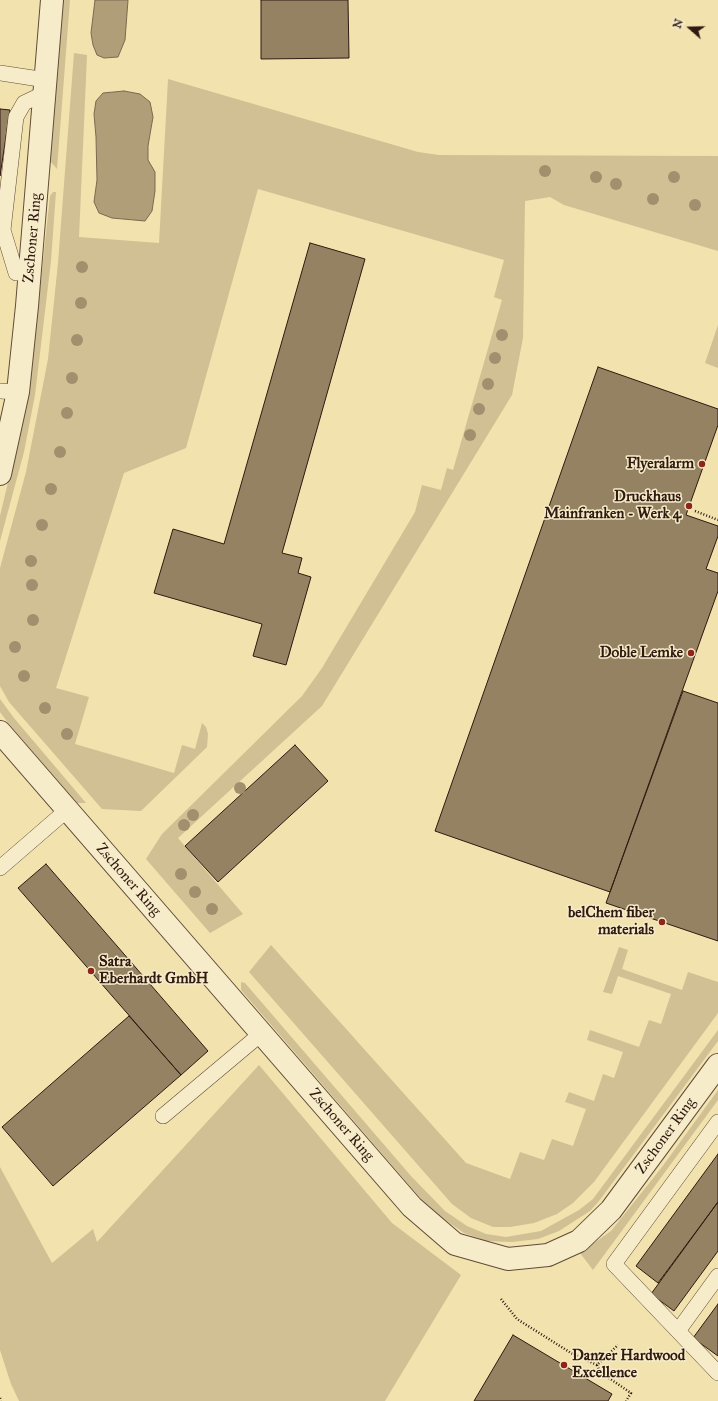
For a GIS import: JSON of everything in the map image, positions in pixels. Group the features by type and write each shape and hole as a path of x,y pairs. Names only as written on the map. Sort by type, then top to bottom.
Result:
{"street":[{"name":"Zschoner Ring","path":"0,474 9,392 28,299 52,0"},
{"name":"Zschoner Ring","path":"0,732 412,1207 455,1244 508,1259 548,1255 579,1241 611,1210 718,1065"}],"lane":[{"path":"0,73 45,87"},
{"path":"16,273 3,230 16,117 24,103 45,87"},
{"path":"0,868 67,810"},
{"path":"163,1116 262,1033"},
{"path":"718,1122 614,1264 718,1373"},
{"path":"678,1331 718,1276"}],"path":[{"path":"695,511 718,520"},
{"path":"501,1299 517,1319 571,1353 597,1365 600,1372 631,1393 626,1401"},
{"path":"597,1365 618,1345"}],"shaded area":[{"path":"62,0 70,0 57,169 50,161"},
{"path":"95,0 128,0 125,40 118,57 104,58 97,55 93,45 91,33"},
{"path":"74,53 87,55 79,237 159,243 168,79 418,152 439,155 718,156 718,251 564,205 550,197 525,201 523,338 512,395 322,706 178,838 243,914 210,933 146,859 162,834 302,696 322,668 415,512 422,485 441,490 447,468 453,470 502,300 494,297 504,260 258,189 186,448 124,473 56,688 89,697 75,744 174,773 182,745 195,749 202,723 206,727 208,734 207,747 141,811 102,809 9,702 0,686 0,568 26,472 48,359 58,263"},
{"path":"124,91 140,94 150,102 153,117 148,146 148,160 155,172 155,191 152,211 145,221 112,218 99,213 94,202 97,180 94,114 96,101 103,93"},
{"path":"53,192 56,192 51,261 35,395 24,452 0,541 0,516 23,419 35,336 50,196"},
{"path":"718,325 718,368 705,363"},
{"path":"0,699 14,718 86,803 77,803 9,724 0,712"},
{"path":"271,945 466,1163 510,1179 520,1152 544,1160 552,1139 573,1146 586,1109 565,1102 569,1092 594,1101 603,1074 614,1078 623,1052 587,1040 590,1030 639,1047 649,1020 661,1024 671,994 618,976 612,994 603,992 619,947 628,950 622,969 682,990 688,972 718,982 718,1013 594,1182 573,1203 557,1214 534,1223 510,1227 493,1227 471,1218 452,1204 249,972"},
{"path":"241,982 245,983 411,1176 445,1211 467,1226 486,1234 506,1237 541,1231 579,1210 593,1199 718,1030 718,1041 590,1211 559,1231 538,1239 512,1242 486,1241 464,1233 441,1217 422,1200 241,990"},
{"path":"259,1065 392,1223 461,1275 385,1401 19,1401 11,1384 0,1350 0,1167 52,1263 93,1229 97,1242"},
{"path":"718,1090 718,1100 593,1270 580,1253 611,1231 662,1167"}],"building":[{"path":"261,0 348,0 349,58 261,59"},
{"path":"0,109 10,110 0,176"},
{"path":"310,243 365,259 282,553 302,558 298,573 311,577 286,665 253,656 262,624 154,593 173,529 224,544"},
{"path":"598,367 718,409 718,425 686,515 718,526 718,536 706,569 718,573 718,591 610,892 435,831"},
{"path":"683,691 718,703 718,941 606,903"},
{"path":"295,745 328,781 218,882 185,846"},
{"path":"46,864 208,1051 181,1075 18,888"},
{"path":"129,1016 181,1075 53,1186 2,1127"},
{"path":"718,1154 718,1202 658,1283 636,1266"},
{"path":"718,1202 718,1251 674,1311 651,1294"},
{"path":"718,1304 718,1356 693,1338"},
{"path":"513,1335 612,1394 608,1401 474,1401"}],"place":[{"name":"Flyeralarm","path":"702,464"},
{"name":"Druckhaus Mainfranken - Werk 4","path":"689,506"},
{"name":"Doble Lemke","path":"691,653"},
{"name":"belChem fiber materials","path":"662,922"},
{"name":"Satra Eberhardt GmbH","path":"91,971"},
{"name":"Danzer Hardwood Excellence","path":"564,1365"}]}
